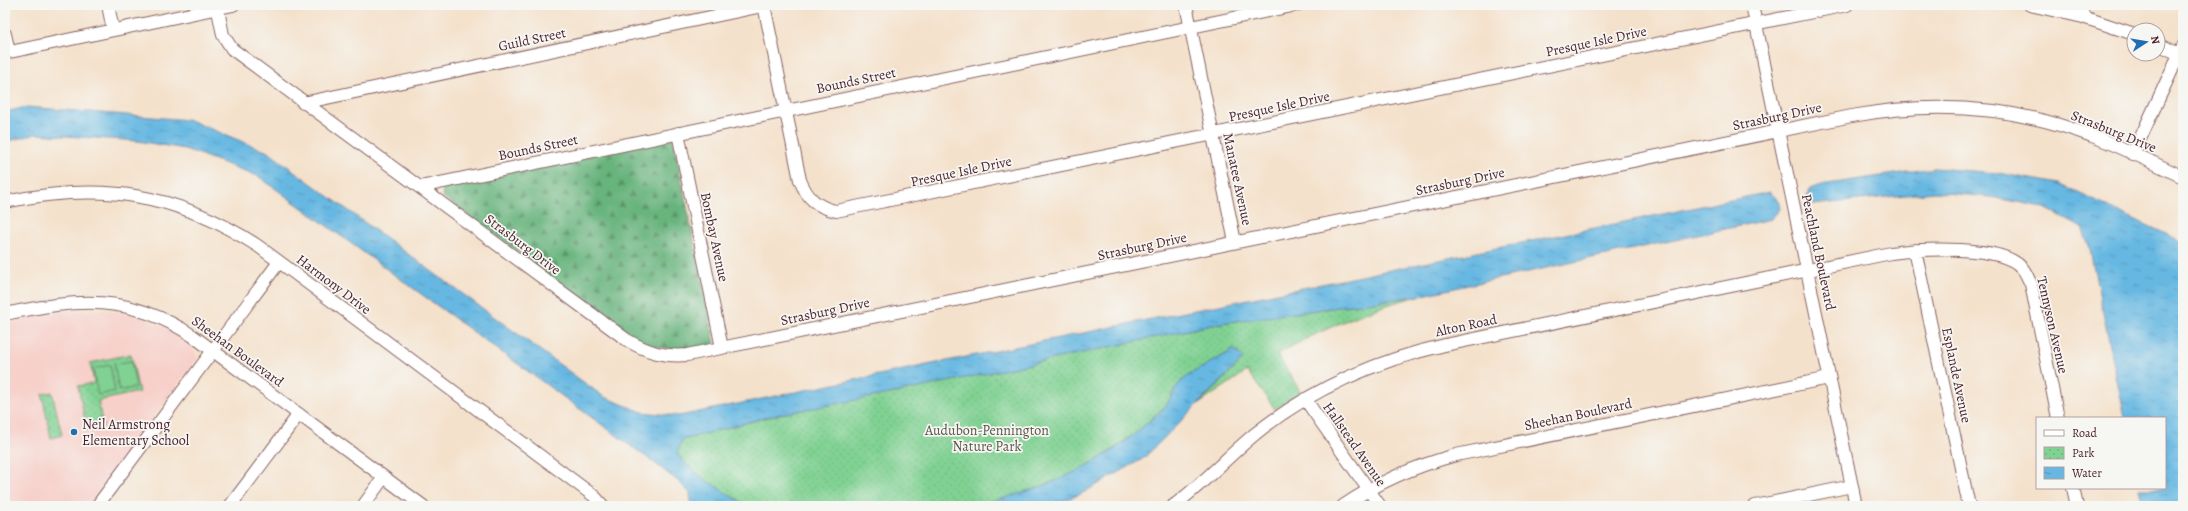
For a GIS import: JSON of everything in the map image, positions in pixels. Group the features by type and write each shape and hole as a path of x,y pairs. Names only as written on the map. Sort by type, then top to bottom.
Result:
{"street":[{"path":"108,5 113,30"},
{"path":"5,34 7,52 217,7 233,5"},
{"name":"Presque Isle Drive","path":"765,5 786,110 804,189 817,204 836,211 1847,5"},
{"name":"Guild Street","path":"303,103 765,5"},
{"name":"Manatee Avenue","path":"1186,5 1235,242"},
{"name":"Bounds Street","path":"420,187 1297,5"},
{"name":"Peachland Boulevard","path":"1752,5 1856,506"},
{"path":"2030,5 2082,11 2126,30"},
{"name":"Strasburg Drive","path":"217,7 223,35 232,49 303,103 420,187 627,340 645,350 674,356 722,348 1873,112 1925,107 1962,108 2006,112 2050,122 2092,136 2183,177"},
{"path":"2133,154 2182,52 2166,47"},
{"name":"Bombay Avenue","path":"678,133 722,348"},
{"name":"Harmony Drive","path":"5,202 53,193 106,192 152,199 178,206 217,222 258,246 594,496 603,506"},
{"name":"Tennyson Avenue","path":"1807,270 1915,250 1954,250 2006,257 2022,268 2031,284 2058,417"},
{"name":"Esplande Avenue","path":"1915,250 1968,506"},
{"path":"97,506 279,262"},
{"name":"Alton Road","path":"1173,506 1203,482 1255,435 1305,399 1364,370 1422,350 1807,270"},
{"name":"Sheehan Boulevard","path":"5,314 70,302 90,302 123,306 170,322 213,350 422,506"},
{"name":"Sheehan Boulevard","path":"1343,506 1368,490 1411,469 1456,455 1829,378"},
{"name":"Hallstead Avenue","path":"1305,399 1380,506"},
{"path":"230,506 299,414"},
{"path":"363,506 384,477"},
{"path":"1755,506 1852,486"},
{"path":"2073,489 2077,506"}],"shaded area":[{"name":"Neil Armstrong Elementary School","path":"109,310 141,317 168,329 190,345 198,358 87,506 5,506 5,324 64,311"}],"green space":[{"path":"673,138 715,344 692,348 673,349 654,346 632,337 442,196 443,189 449,185"},
{"name":"Audubon-Pennington Nature Park","path":"1418,296 1381,307 1345,321 1277,354 1300,391 1275,409 1247,371 1199,404 1243,359 1234,349 1181,381 1167,404 1136,433 1102,457 1066,477 1039,488 1000,500 970,506 749,506 699,475 682,460 677,453 682,440 771,416 1221,323"},
{"path":"131,354 139,392 98,401 103,426 87,430 78,386 94,383 90,363"},
{"path":"131,361 136,387 119,391 114,364"},
{"path":"110,365 115,391 98,395 93,369"},
{"path":"52,392 62,435 51,438 42,394"}],"water":[{"path":"27,107 189,120 268,152 604,397 642,412 679,416 1770,192 1778,200 1780,209 1771,219 1418,296 1221,323 905,391 771,416 682,440 677,453 690,468 731,496 749,506 691,506 690,493 679,482 656,464 258,176 185,149 138,141 36,134 5,142 5,112"},
{"path":"1934,168 1998,173 2059,184 2183,242 2183,506 2143,506 2139,489 2166,489 2166,417 2125,417 2089,245 2082,228 2043,207 1992,197 1934,192 1813,205 1807,197 1810,189 1821,185"},
{"path":"1234,349 1243,359 1144,458 1081,494 1049,506 970,506 994,501 1042,486 1087,466 1108,454 1160,412 1167,404 1177,386 1187,377"}],"place":[{"name":"Neil Armstrong Elementary School","path":"74,432"}]}
